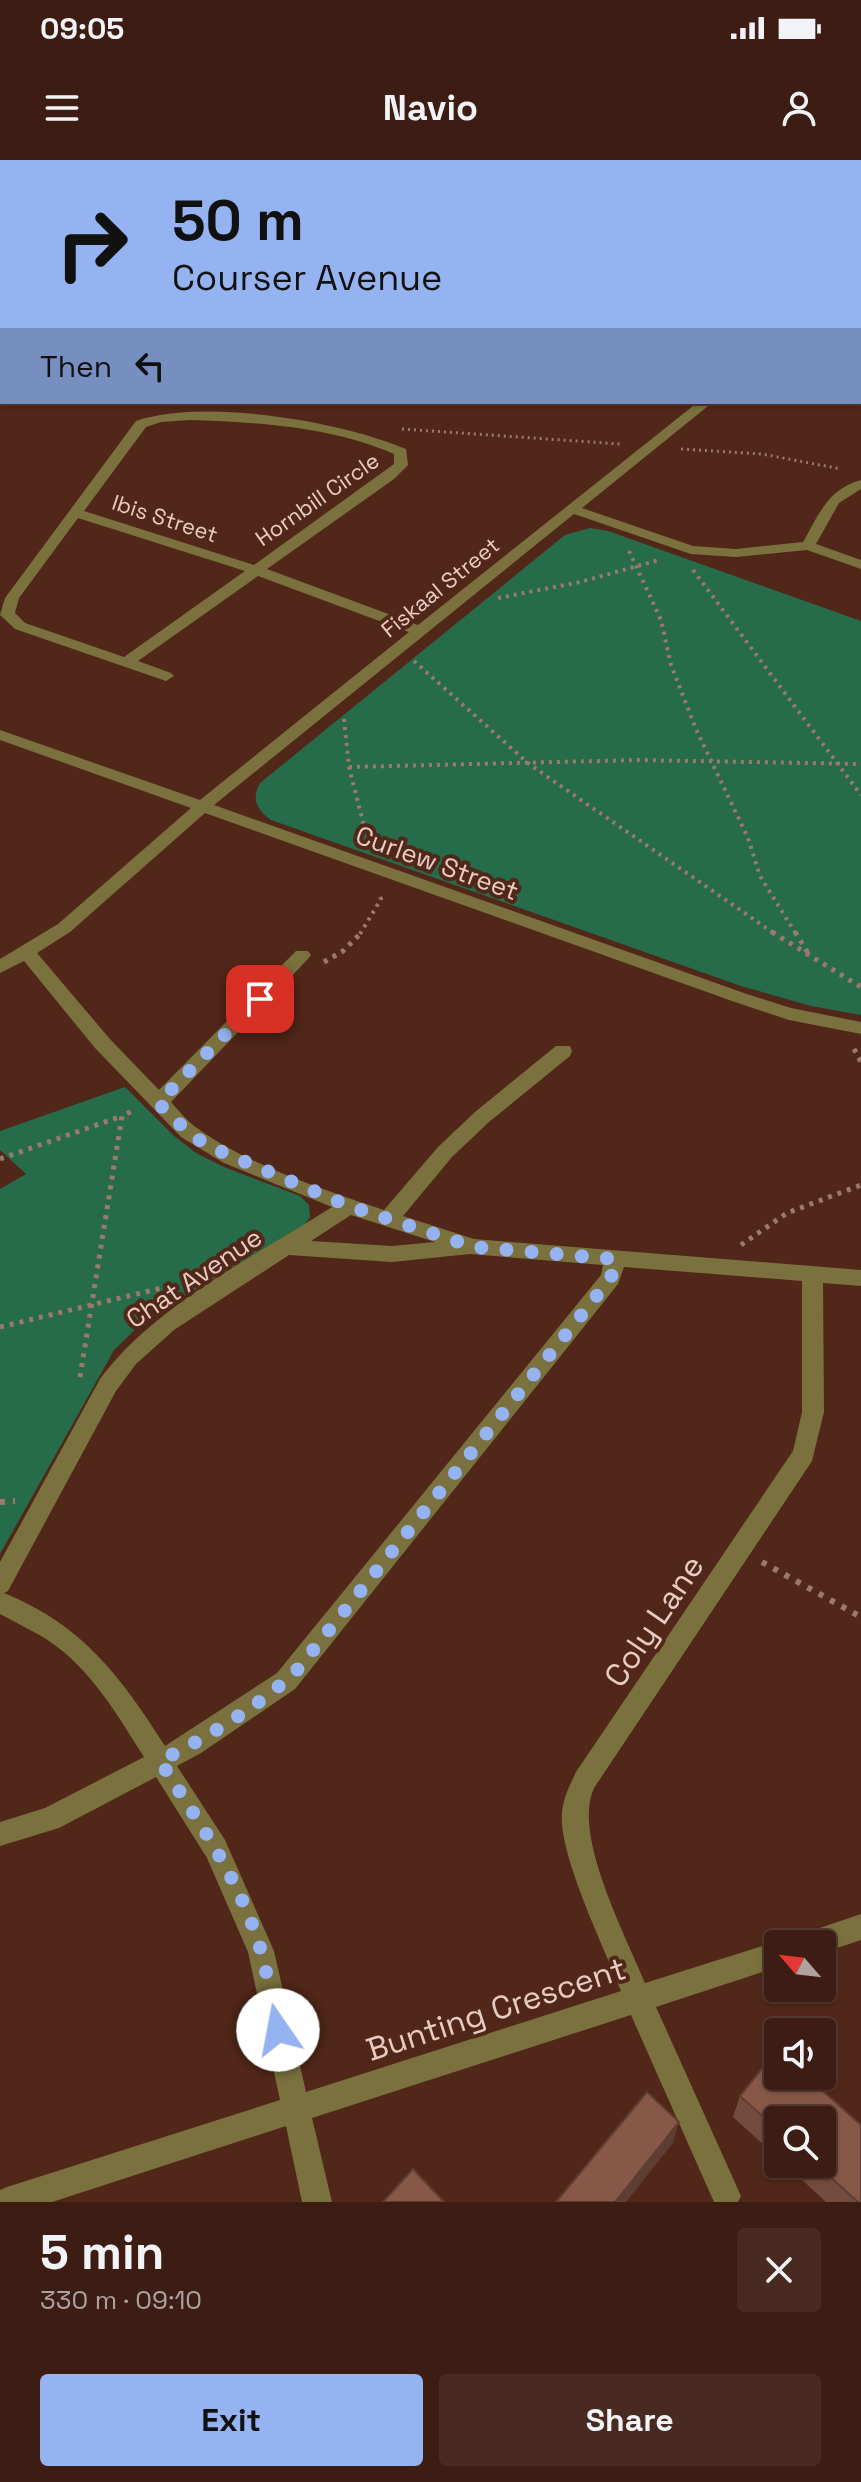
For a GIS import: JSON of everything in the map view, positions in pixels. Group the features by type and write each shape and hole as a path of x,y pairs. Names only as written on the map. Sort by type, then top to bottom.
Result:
{"street":[{"name":"Fiskaal Street","path":"201,807 704,404"},
{"name":"Hornbill Circle","path":"125,663 389,476 401,465 401,452 354,434 180,414 155,416 141,424 12,598 7,614 20,626 125,663 166,676"},
{"path":"808,546 832,501 857,478"},
{"path":"572,509 678,550 721,554 808,546 861,565"},
{"name":"Ibis Street","path":"76,513 255,570 420,631"},
{"name":"Curlew Street","path":"0,735 738,997 789,1014 861,1028"},
{"path":"0,967 64,928 201,807"},
{"path":"27,953 102,1043 158,1103 188,1132 208,1146 349,1206 474,1247"},
{"path":"158,1103 302,955"},
{"path":"388,1219 445,1152 482,1117 563,1051"},
{"name":"Chat Avenue","path":"0,1584 108,1385 128,1358 166,1324 290,1247 349,1206"},
{"path":"290,1247 392,1254 474,1247 861,1278"},
{"path":"0,1834 50,1819 192,1745 271,1692 298,1669 611,1278 615,1259"},
{"name":"Coly Lane","path":"726,2196 638,1999 581,1856 575,1836 577,1797 585,1780 796,1467 809,1440 813,1412 812,1274"},
{"path":"0,1602 60,1635 87,1659 117,1693 216,1849 246,1911 261,1951 317,2202"},
{"path":"836,1935 861,1927"},
{"name":"Bunting Crescent","path":"7,2202 764,1958"}],"path":[{"path":"354,434 373,427 485,432 619,444 655,443 672,449 718,450 820,463 857,478"},
{"path":"625,528 623,533 635,567 648,587 661,620 671,665 748,838 760,876 813,959"},
{"path":"463,596 478,602 580,582 635,567 678,550 861,795"},
{"path":"396,651 410,658 529,764 689,877 861,987"},
{"path":"349,767 639,760 837,766 861,764"},
{"path":"0,1159 158,1103"},
{"path":"79,1380 94,1305 122,1116"},
{"path":"731,1267 731,1251 787,1213 861,1185"},
{"path":"0,1327 179,1284"},
{"path":"740,1550 861,1617"}],"green space":[{"path":"590,528 608,531 861,621 861,1015 811,1006 741,986 271,820 259,808 256,794 260,783 565,535"},
{"path":"125,1087 173,1135 196,1153 300,1196 309,1205 310,1217 305,1224 145,1320 114,1350 0,1554 0,1189 26,1174 0,1150 0,1131"}],"building":[{"path":"764,2066 764,2090 822,2090 861,2125 861,2202 831,2178 836,2178 836,2106 764,2106 764,2117 740,2096"},
{"path":"647,2092 679,2122 615,2202 556,2202"},
{"path":"413,2169 444,2202 383,2202"}],"route":[{"path":"260,999 158,1103 188,1132 231,1158 349,1206 474,1247 615,1259 611,1278 298,1669 271,1692 192,1745 160,1761 232,1879 261,1951 278,2030"}]}
